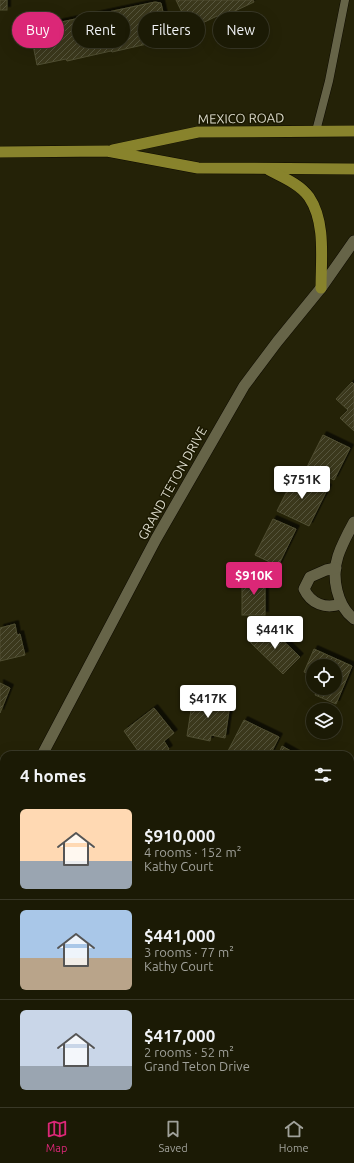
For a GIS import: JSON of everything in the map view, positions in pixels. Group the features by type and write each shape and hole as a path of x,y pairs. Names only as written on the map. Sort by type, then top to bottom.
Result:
{"main road":[{"name":"MEXICO ROAD","path":"106,151 198,132 354,131"},
{"name":"MEXICO ROAD","path":"0,152 106,151 198,168 354,169"},
{"path":"266,169 300,188 309,197 318,216 321,241 321,288"}],"street":[{"name":"GRAND TETON DRIVE","path":"44,751 156,540 244,386 321,288 354,241"},
{"path":"354,522 342,546 336,568 336,584 341,604 354,620"},
{"path":"336,568 326,570 310,577 304,588 308,598 318,604 334,606 341,604"}],"lane":[{"path":"316,131 329,81 345,0"}],"building":[{"path":"0,0 7,0 7,10 0,10"},
{"path":"176,0 253,0 254,2 233,12 213,12 213,18 205,22 205,12 182,12"},
{"path":"155,2 161,3 163,12 138,12 138,46 130,48 130,12 108,12"},
{"path":"72,20 72,48 130,48 67,61 66,59 37,65 34,48 64,48 64,21"},
{"path":"352,382 354,384 354,431 340,418 348,410 336,399"},
{"path":"323,435 350,448 334,480 307,467"},
{"path":"296,473 328,488 309,526 277,511"},
{"path":"273,519 296,529 278,566 255,555"},
{"path":"242,577 265,577 265,615 242,615"},
{"path":"15,624 17,635 20,634 25,655 0,661 0,628"},
{"path":"267,625 300,657 283,674 250,642"},
{"path":"314,649 336,659 310,659"},
{"path":"342,662 352,666 342,690"},
{"path":"0,683 10,688 0,713"},
{"path":"315,695 340,695 336,703"},
{"path":"193,697 230,704 225,738 211,735 210,741 187,736"},
{"path":"154,708 174,733 164,741 169,749 166,751 138,751 124,731"},
{"path":"244,720 279,737 272,751 228,751"},
{"path":"282,746 291,751 280,751"}]}
